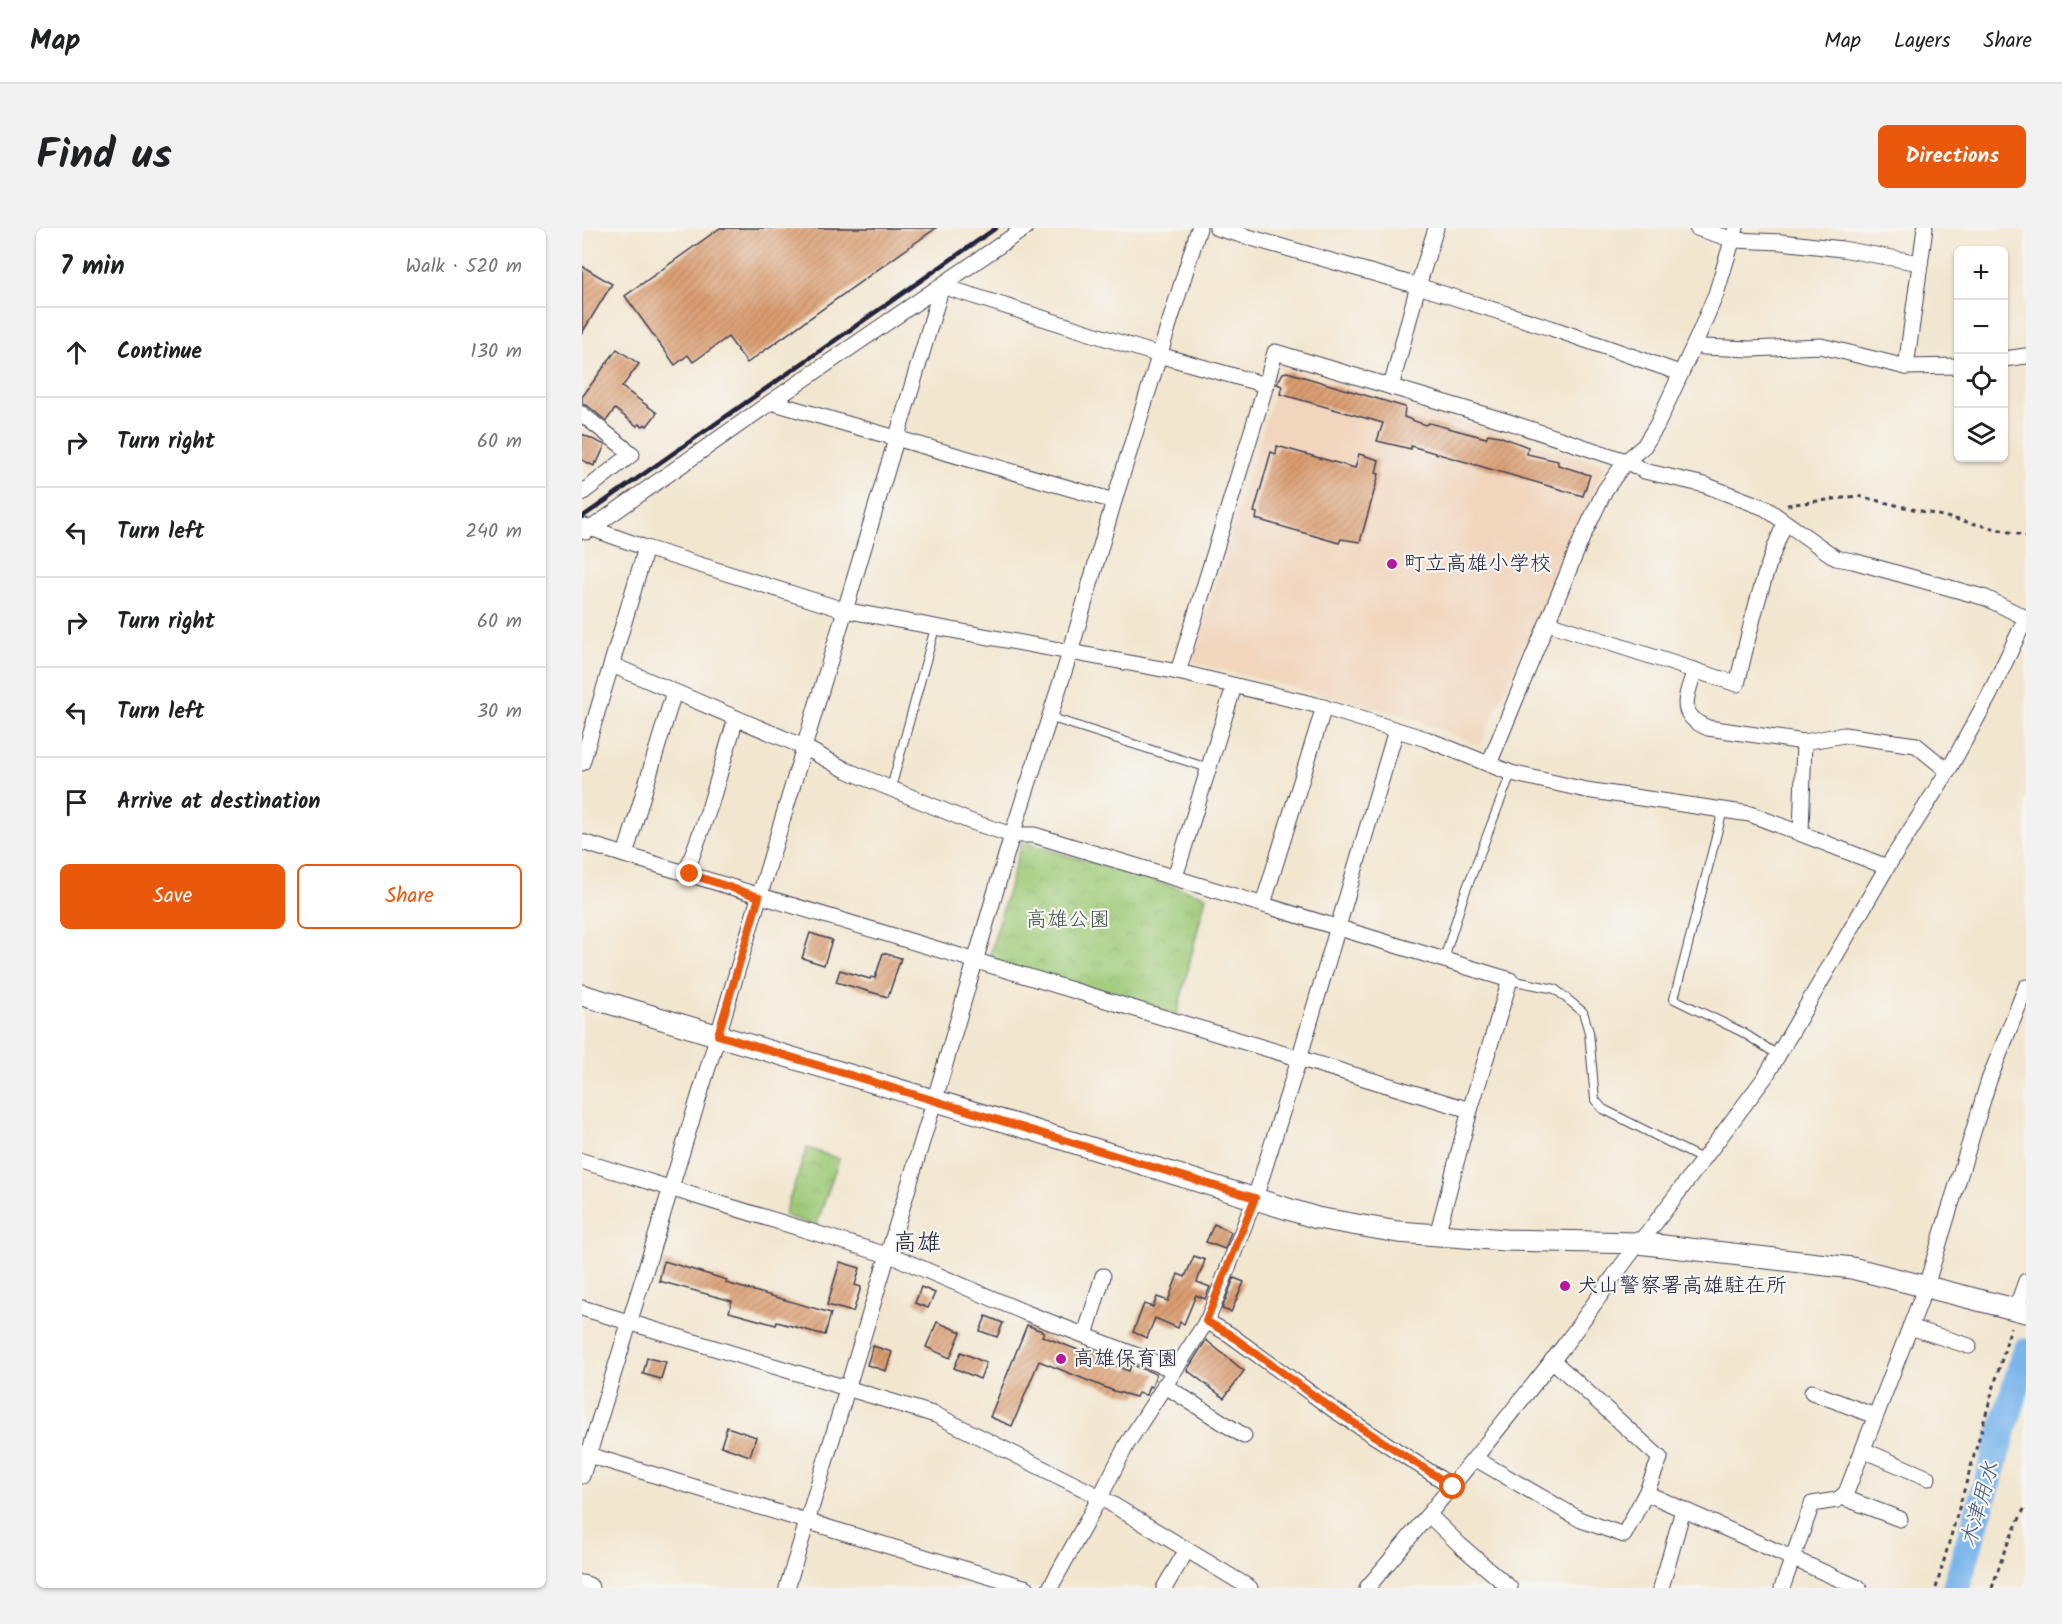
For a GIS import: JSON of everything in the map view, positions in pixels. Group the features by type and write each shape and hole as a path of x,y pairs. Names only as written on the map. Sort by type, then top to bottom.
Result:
{"street":[{"path":"585,530 1025,228"},
{"path":"787,1588 1012,835 1070,653 1114,501 1199,228"},
{"path":"1217,228 1418,286 1551,328 1680,373"},
{"path":"1391,387 1436,228"},
{"path":"1697,228 1920,263"},
{"path":"1906,367 1925,228"},
{"path":"1489,764 1582,538 1605,490 1626,461 1644,446 1657,425 1716,294 1735,234"},
{"path":"942,286 1159,355 1266,385"},
{"path":"582,1476 585,1454 630,1322 718,1035 942,286"},
{"path":"1695,344 1704,347 1750,350 1821,346 1906,367 1954,366"},
{"path":"1178,672 1275,352 1512,423 1626,461 1644,471 1706,485 1765,508 1836,558 1986,598 2026,618 1989,696 1948,771 1887,867 1766,1076 1476,1459 1367,1588"},
{"path":"2008,358 2026,356"},
{"path":"771,402 1114,501"},
{"path":"582,414 632,454 582,492"},
{"path":"1548,623 1737,684 1758,597 1785,523"},
{"path":"585,530 844,610 1178,672 1324,707 1396,730 1511,773 1586,790 1750,814 1887,867"},
{"path":"582,764 646,548"},
{"path":"612,665 804,747 846,770 969,821 1012,835 1034,835 1509,980 1470,1110 1437,1235"},
{"path":"1695,670 1686,700 1687,714 1696,723 1708,728 1804,742 1844,735 1916,745 1948,771"},
{"path":"1175,877 1234,686"},
{"path":"625,855 674,692"},
{"path":"1263,904 1324,707"},
{"path":"686,873 710,806 736,718"},
{"path":"1050,1588 1101,1497 1126,1444 1206,1321 1255,1198 1339,927 1396,730"},
{"path":"1801,833 1804,742"},
{"path":"582,842 1470,1110"},
{"path":"1782,1588 1812,1504 1837,1500 1846,1493 1926,1286 1989,1080 2026,987"},
{"path":"582,995 1317,1218 1398,1232 1505,1240 1638,1243 1852,1268 2021,1310 2026,1281"},
{"path":"582,1161 887,1254 1024,1312 1174,1370"},
{"path":"1085,1335 1103,1276"},
{"path":"582,1308 936,1415 1101,1497 1250,1588"},
{"path":"1206,1321 1229,1334 1334,1410 1453,1487"},
{"path":"1910,1327 1969,1346"},
{"path":"1476,1459 1581,1520 1624,1535 1646,1493 1660,1458 1552,1360"},
{"path":"1164,1385 1244,1436"},
{"path":"1812,1392 1875,1416"},
{"path":"1863,1450 1928,1478"},
{"path":"585,1454 1027,1588"},
{"path":"1646,1493 1859,1588"},
{"path":"1842,1497 1900,1519"},
{"path":"1662,1588 1683,1510"},
{"path":"1429,1515 1510,1588"},
{"path":"1164,1588 1187,1550"},
{"path":"582,1586 588,1588"}],"lane":[{"path":"891,788 935,628"},
{"path":"1049,717 1208,768"},
{"path":"1444,959 1463,898 1511,773"},
{"path":"1723,810 1674,999 1742,1032 1778,1055"},
{"path":"1509,980 1555,989 1583,1012 1589,1032 1595,1100 1603,1109 1704,1160"}],"path":[{"path":"1765,508 1858,496 2026,536"},
{"path":"1936,1588 2021,1310"},
{"path":"1992,1588 2005,1549 2026,1505"}],"shaded area":[{"name":"町立高雄小学校","path":"1282,367 1606,465 1480,745 1400,714 1192,662"}],"green space":[{"name":"高雄公園","path":"1022,842 1206,896 1177,1014 988,961"},
{"path":"807,1148 839,1159 816,1226 784,1215"}],"building":[{"path":"720,228 936,228 747,363 728,337 693,362 688,355 675,365 625,296"},
{"path":"582,266 612,284 582,333"},
{"path":"617,349 639,364 622,387 657,413 647,426 639,424 637,426 615,409 606,421 588,406 582,404 582,397"},
{"path":"1287,372 1405,407 1404,417 1425,425 1429,423 1486,438 1488,434 1499,436 1528,447 1527,454 1558,461 1558,465 1590,475 1583,496 1411,446 1411,449 1377,441 1383,423 1280,394 1282,386 1277,384 1283,373"},
{"path":"582,434 605,445 594,466 582,460"},
{"path":"1277,446 1355,468 1359,454 1379,460 1376,473 1379,474 1360,542 1341,539 1339,543 1256,519 1257,513 1254,512 1271,452 1276,454"},
{"path":"810,933 832,940 824,965 802,958"},
{"path":"883,953 901,958 888,997 836,982 840,970 870,979 875,978"},
{"path":"1214,1224 1231,1232 1225,1249 1206,1242"},
{"path":"1194,1256 1205,1260 1197,1282 1210,1287 1205,1299 1196,1295 1184,1324 1180,1322 1178,1328 1155,1318 1147,1338 1133,1332 1144,1304 1153,1307 1157,1297 1168,1301 1178,1274 1185,1277"},
{"path":"664,1261 727,1280 726,1283 831,1313 825,1335 729,1312 732,1301 659,1281"},
{"path":"840,1262 860,1268 855,1285 861,1287 853,1312 827,1305"},
{"path":"1234,1278 1244,1282 1231,1312 1222,1309"},
{"path":"921,1287 935,1293 928,1308 915,1303"},
{"path":"986,1316 1003,1323 997,1337 980,1331"},
{"path":"937,1322 961,1332 950,1358 926,1347"},
{"path":"1027,1325 1044,1332 1042,1336 1086,1353 1088,1348 1107,1356 1105,1362 1129,1371 1131,1364 1156,1374 1152,1387 1149,1386 1146,1395 1138,1393 1136,1397 1114,1391 1039,1361 1012,1426 990,1417"},
{"path":"1206,1340 1244,1371 1224,1398 1187,1370"},
{"path":"873,1346 892,1352 886,1371 867,1365"},
{"path":"961,1352 986,1363 980,1379 954,1368"},
{"path":"647,1358 666,1362 661,1379 643,1374"},
{"path":"727,1427 756,1437 750,1456 721,1446"}],"waterway":[{"name":"木津用水","path":"1956,1588 2026,1352"}],"railway":[{"path":"582,517 996,228"}],"place":[{"name":"町立高雄小学校","path":"1392,564"},
{"name":"犬山警察署高雄駐在所","path":"1565,1286"},
{"name":"高雄保育園","path":"1061,1359"}],"district":[{"name":"高雄","path":"917,1243"}],"route":[{"path":"690,874 759,897 718,1035 1255,1198 1206,1321 1229,1334 1334,1410 1453,1487"}]}
